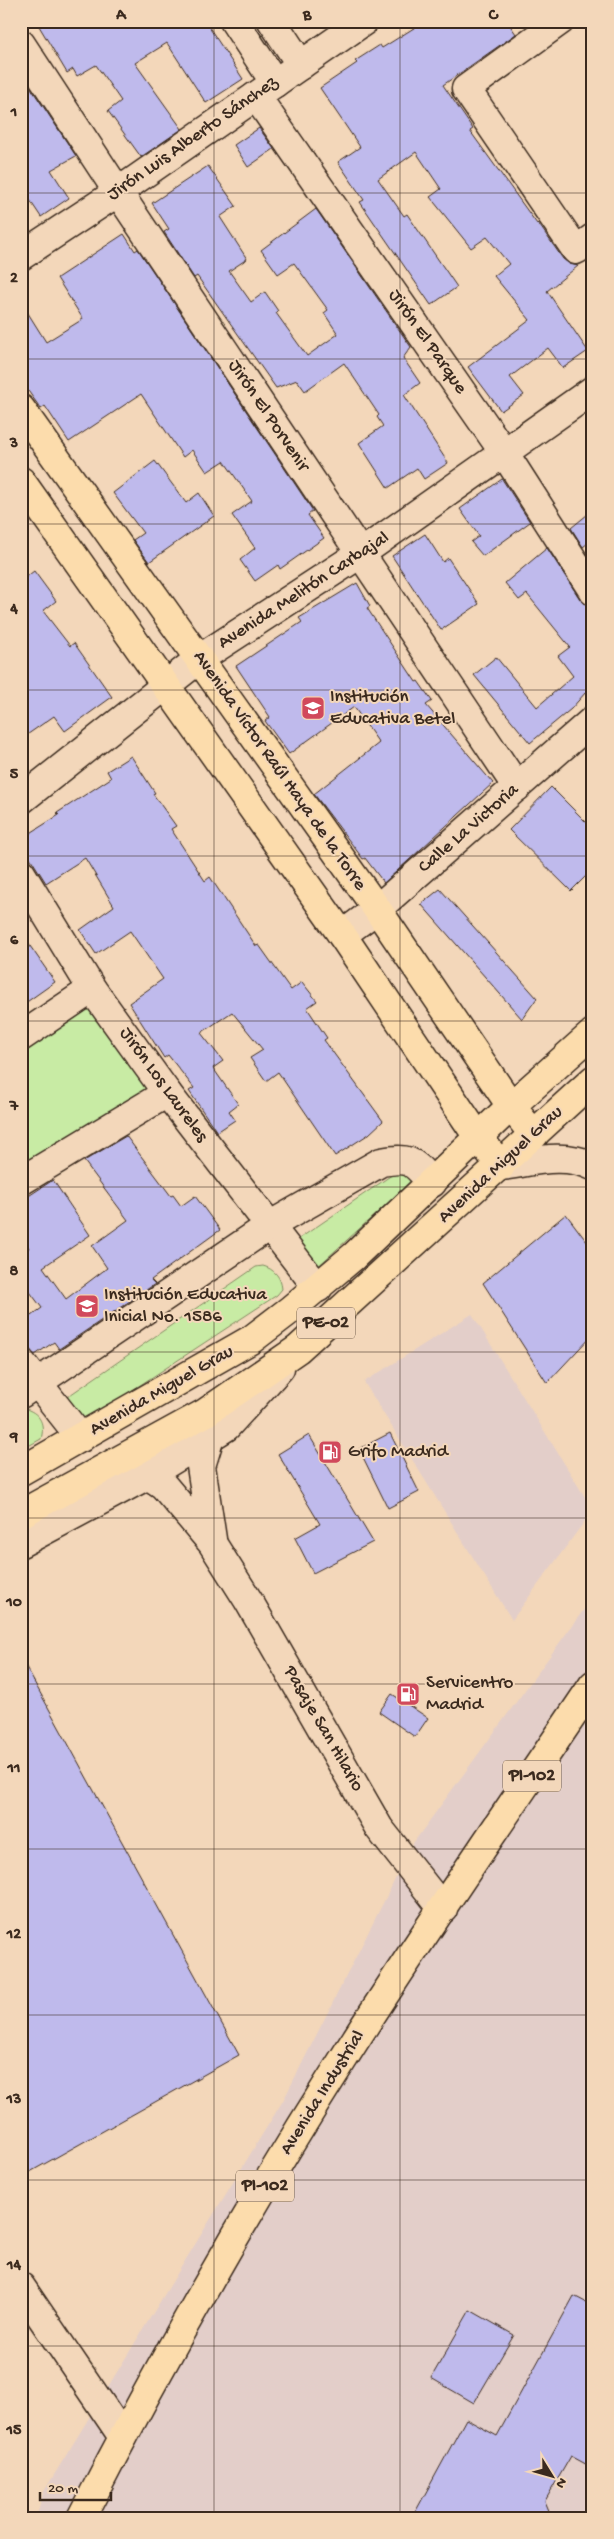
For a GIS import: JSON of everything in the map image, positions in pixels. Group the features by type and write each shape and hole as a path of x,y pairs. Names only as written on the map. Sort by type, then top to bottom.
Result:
{"main road":[{"name":"Avenida Víctor Raúl Haya de la Torre","path":"21,409 377,909 511,1106 534,1135"},
{"path":"21,482 342,935 478,1137 501,1166"},
{"name":"Avenida Miguel Grau","path":"21,1471 252,1339 318,1288 432,1183 511,1106 593,1033"},
{"name":"Avenida Miguel Grau","path":"21,1514 205,1413 298,1349 501,1166 593,1080"},
{"name":"Avenida Industrial","path":"81,2518 123,2437 243,2222 342,2061 442,1908 593,1685"}],"street":[{"name":"Jirón El Parque","path":"234,21 266,89 593,591"},
{"path":"272,21 301,64"},
{"name":"Jirón Luis Alberto Sánchez","path":"21,256 118,192 364,21"},
{"path":"560,21 532,30 466,89 576,250 593,238"},
{"name":"Jirón El Porvenir","path":"21,44 360,554 518,787"},
{"name":"Avenida Melitón Carbajal","path":"21,800 199,659 360,554 590,397"},
{"name":"Calle La Victoria","path":"342,935 377,909 593,720"},
{"name":"Jirón Los Laureles","path":"21,873 92,989 167,1093 318,1288"},
{"path":"21,1037 92,989"},
{"path":"21,1181 167,1093"},
{"path":"534,1135 542,1161"},
{"path":"501,1166 561,1157 580,1160 593,1166"},
{"name":"Avenida Miguel Grau","path":"29,1390 269,1226 381,1162 399,1159 413,1162 432,1183"},
{"name":"Avenida Miguel Grau","path":"21,1543 148,1475 226,1427 298,1349"},
{"path":"21,1362 29,1390 81,1438"},
{"name":"Pasaje San Hilario","path":"210,1437 201,1466 212,1543"},
{"name":"Pasaje San Hilario","path":"148,1475 163,1485 212,1543 248,1600 379,1828 442,1908"},
{"path":"21,2287 123,2437"}],"shaded area":[{"path":"472,1314 593,1510 512,1620 364,1382"},
{"path":"593,1597 593,2518 36,2518 43,2493 284,2099 414,1842"}],"green space":[{"path":"87,1007 100,1009 148,1087 21,1175 21,1054"},
{"path":"399,1170 414,1177 411,1182 315,1269 290,1245"},
{"path":"263,1266 274,1271 280,1281 282,1289 277,1295 81,1424 64,1399 256,1267"},
{"path":"26,1409 35,1414 41,1421 42,1434 41,1439 21,1450 21,1412"}],"building":[{"path":"36,21 205,21 243,79 206,103 167,43 135,63 182,129 141,157 108,111 121,101 96,65 77,76 73,69 67,73"},
{"path":"425,21 507,21 516,34 443,85 473,129 470,131 563,259 570,264 578,266 547,291 588,351 563,368 548,348 510,377 524,395 501,411 468,367 530,320 494,276 509,264 487,237 471,248 430,197 441,189 416,152 378,179 404,216 407,214 457,287 431,305 360,202 364,200 338,162 360,147 320,88 357,63 355,61 380,45 382,48"},
{"path":"21,73 76,156 51,170 69,198 41,217 21,187"},
{"path":"259,128 274,149 248,167 234,145"},
{"path":"208,166 236,206 220,217 247,259 229,271 251,302 265,292 278,311 276,313 307,356 338,334 324,313 328,310 294,263 278,274 261,250 316,209 411,347 403,358 420,383 404,395 448,463 424,479 417,468 388,488 359,443 383,426 377,417 379,415 344,363 305,391 297,380 276,388 197,276 194,278 164,232 169,229 152,203"},
{"path":"124,234 135,251 138,249 313,511 308,515 324,538 280,569 278,565 255,581 240,560 255,548 232,515 252,501 224,461 207,472 192,450 183,457 141,394 69,442 45,406 41,409 21,381 21,302 46,342 83,319 57,278"},
{"path":"155,461 186,503 199,493 214,516 149,562 133,540 143,533 113,493"},
{"path":"502,479 530,522 483,556 471,542 479,536 460,509"},
{"path":"593,510 593,539 583,547 571,528"},
{"path":"425,534 443,562 448,558 479,604 441,630 392,556"},
{"path":"547,548 580,599 593,607 593,700 586,692 571,709 530,743 474,675 496,657 537,707 573,676 558,656 570,647 527,594 519,600 505,583"},
{"path":"34,571 56,601 43,611 70,646 74,643 112,697 65,731 54,716 21,739 21,581"},
{"path":"357,583 370,606 367,608 416,682 418,681 432,701 426,705 493,783 384,883 365,858 363,859 314,794 379,743 354,707 289,754 265,721 270,717 236,666 302,622 299,618"},
{"path":"131,756 155,793 153,794 176,826 171,829 205,881 210,877 256,946 259,945 291,990 302,982 317,1001 307,1008 327,1038 324,1040 383,1121 369,1134 335,1156 278,1072 266,1081 250,1058 263,1050 232,1012 201,1033 223,1061 213,1068 238,1104 229,1111 235,1120 217,1132 189,1091 194,1088 168,1055 164,1058 129,1003 163,979 130,931 96,954 80,930 114,906 85,858 46,883 21,843 21,839 59,815 57,813 111,778 107,771"},
{"path":"551,787 593,829 593,869 571,891 509,830"},
{"path":"440,889 537,998 522,1019 421,904"},
{"path":"21,933 55,982 21,1006"},
{"path":"126,1136 171,1196 173,1195 181,1206 195,1196 220,1230 151,1280 155,1284 59,1349 54,1342 35,1355 21,1346 21,1323 42,1308 21,1280 21,1254 29,1248 21,1237 21,1201 53,1180 90,1235 43,1267 66,1299 107,1268 92,1246 128,1220 84,1161"},
{"path":"566,1214 593,1250 593,1334 547,1383 483,1283"},
{"path":"390,1433 419,1492 388,1508 359,1449"},
{"path":"309,1435 373,1542 313,1573 295,1538 320,1524 278,1454"},
{"path":"21,1658 239,2055 21,2177 21,1759 24,1754 21,1749"},
{"path":"392,1694 428,1718 415,1737 379,1712"},
{"path":"574,2296 593,2306 593,2468 571,2456 545,2501 552,2518 412,2518 466,2419 497,2436"},
{"path":"470,2310 514,2335 474,2403 431,2378"}],"place":[{"name":"Institución Educativa Betel","path":"313,708"},
{"name":"Institución Educativa Inicial No. 1586","path":"87,1306"},
{"name":"Grifo Madrid","path":"330,1452"},
{"name":"Servicentro Madrid","path":"408,1694"}]}
